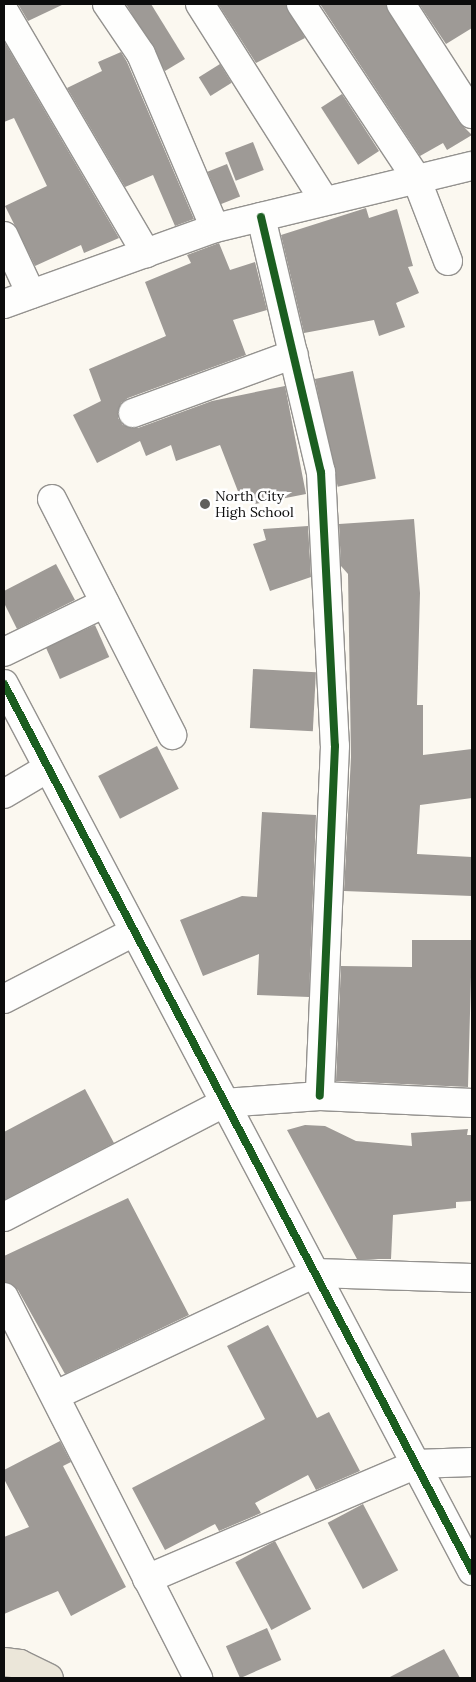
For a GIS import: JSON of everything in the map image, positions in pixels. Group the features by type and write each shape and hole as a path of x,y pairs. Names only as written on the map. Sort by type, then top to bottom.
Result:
{"main road":[{"path":"4,1662 20,1664 49,1678"}],"street":[{"path":"107,4 141,54 215,228"},
{"path":"200,4 324,200"},
{"path":"301,4 416,178 448,261"},
{"path":"402,4 472,114"},
{"path":"4,11 146,253"},
{"path":"4,304 215,228 324,200 472,166"},
{"path":"261,217 321,472 335,746 320,1096"},
{"path":"4,236 31,294"},
{"path":"133,412 294,354"},
{"path":"52,499 172,735"},
{"path":"4,652 105,603"},
{"path":"4,684 472,1571"},
{"path":"4,794 48,768"},
{"path":"4,999 134,932"},
{"path":"4,1217 224,1103 320,1096 472,1103"},
{"path":"56,1395 315,1273 472,1278"},
{"path":"4,1297 56,1395 198,1678"},
{"path":"147,1579 416,1464 472,1462"}],"building":[{"path":"18,4 64,4 28,21"},
{"path":"126,4 151,4 185,59 165,71"},
{"path":"218,4 286,4 305,38 256,63"},
{"path":"320,4 386,4 459,122 472,135 447,150 443,143 420,156"},
{"path":"419,4 472,4 472,28 446,44"},
{"path":"4,41 119,238 84,253 81,245 35,266 5,206 47,186 14,118 4,122"},
{"path":"121,52 194,219 175,226 153,175 125,187 67,88 102,71 98,62"},
{"path":"220,64 232,83 210,96 199,77"},
{"path":"342,94 379,151 358,165 321,108"},
{"path":"253,142 264,170 236,181 225,153"},
{"path":"227,164 240,196 221,204 208,172"},
{"path":"366,208 369,218 397,209 413,266 408,267 419,293 396,303 405,327 379,336 374,320 304,333 281,235"},
{"path":"219,243 230,270 255,262 267,310 233,320 246,355 128,398 121,403 118,418 123,425 138,428 212,401 285,386 306,494 255,504 250,490 239,494 220,445 176,461 171,445 146,456 140,441 97,463 73,415 101,401 89,369 166,336 145,282 191,263 187,255"},
{"path":"353,371 376,479 338,487 315,379"},
{"path":"414,519 420,593 417,705 423,705 423,755 472,749 472,798 420,805 417,854 472,857 472,896 344,891 351,757 348,574 341,566 339,524"},
{"path":"308,526 311,577 270,591 253,544 266,540 263,529"},
{"path":"56,564 75,600 17,629 4,603 4,591"},
{"path":"95,625 109,657 60,679 46,647"},
{"path":"253,669 316,672 313,731 250,728"},
{"path":"157,746 179,789 120,819 98,776"},
{"path":"262,812 316,815 309,997 257,995 259,954 203,976 180,920 242,896 257,897"},
{"path":"412,940 472,940 468,1087 336,1081 341,966 412,967"},
{"path":"85,1089 114,1143 4,1200 4,1132"},
{"path":"305,1125 325,1126 356,1141 412,1146 411,1133 468,1129 467,1135 472,1135 472,1201 456,1202 456,1208 393,1215 391,1259 357,1259 287,1130"},
{"path":"128,1198 189,1315 65,1374 18,1290 4,1282 4,1256"},
{"path":"268,1325 317,1418 329,1412 360,1471 316,1490 308,1475 255,1503 261,1513 219,1531 215,1524 165,1550 132,1488 265,1419 227,1346"},
{"path":"60,1441 71,1462 63,1466 126,1587 71,1616 58,1591 4,1614 4,1537 29,1527 4,1479 4,1470"},
{"path":"363,1504 398,1570 363,1589 328,1523"},
{"path":"275,1541 311,1609 271,1630 235,1562"},
{"path":"267,1628 281,1660 240,1678 226,1646"},
{"path":"444,1649 460,1678 388,1678"}],"cycle path":[{"path":"261,217 321,472 335,746 320,1096"},
{"path":"4,684 472,1571"}],"place":[{"name":"North City High School","path":"205,504"}]}
